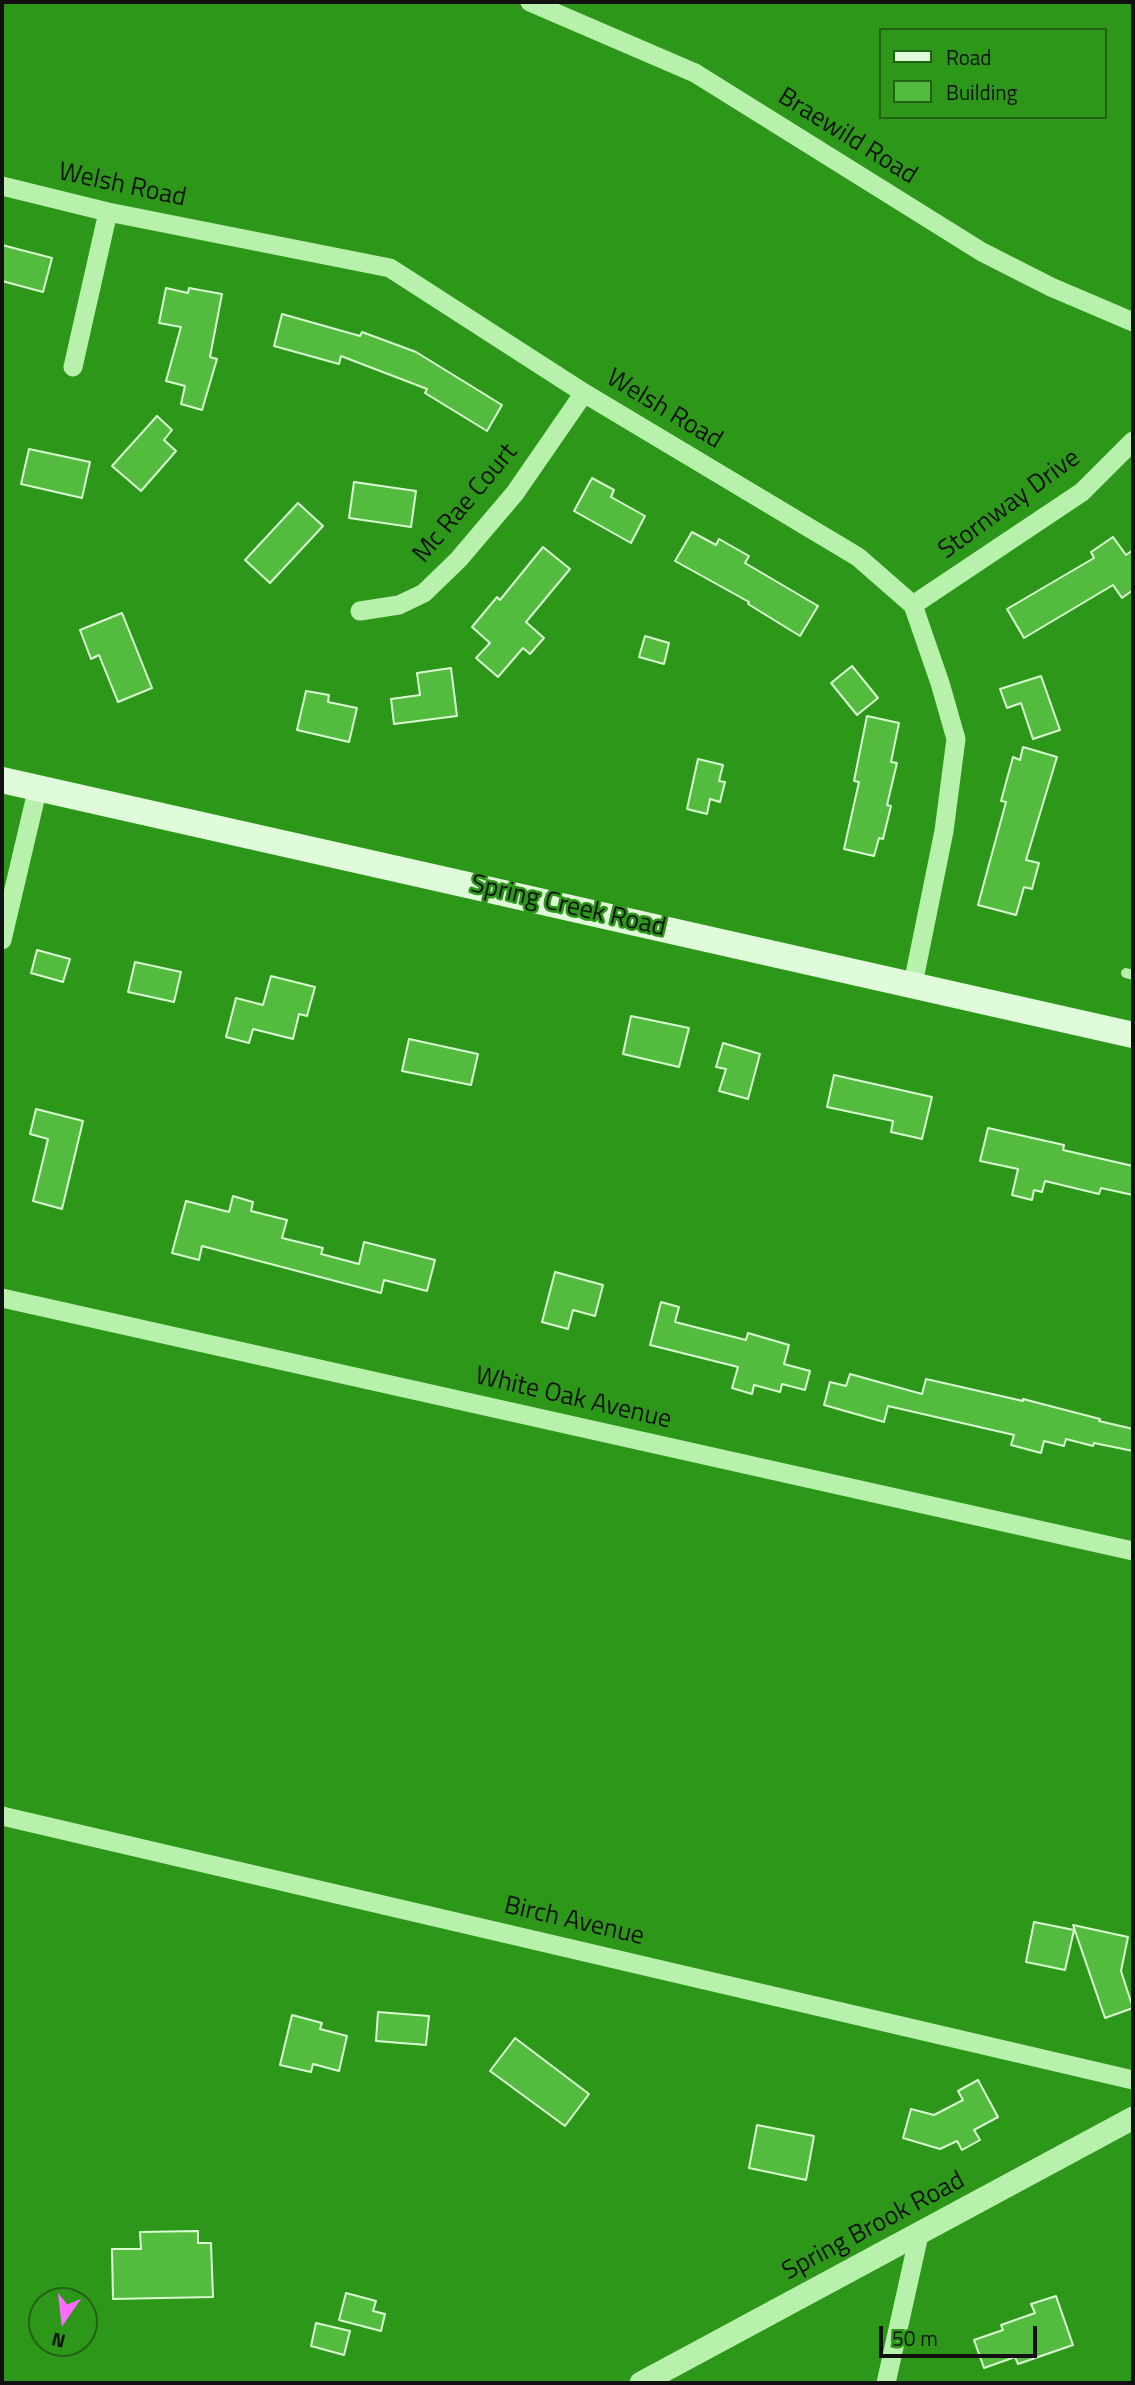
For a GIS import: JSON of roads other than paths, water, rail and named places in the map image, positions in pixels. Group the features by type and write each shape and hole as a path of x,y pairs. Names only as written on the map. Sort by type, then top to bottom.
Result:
{"main road":[{"name":"Spring Creek Road","path":"2,780 1133,1035"}],"street":[{"name":"Braewild Road","path":"530,2 695,73 982,252 1051,287 1133,322"},
{"name":"Welsh Road","path":"2,186 108,212 390,268 584,393 858,557 913,605 957,739 944,831 913,984"},
{"path":"73,367 108,212"},
{"name":"Mc Rae Court","path":"360,611 399,605 425,593 459,559 515,494 584,393"},
{"name":"Stornway Drive","path":"913,605 1082,492 1133,441"},
{"path":"2,940 38,787"},
{"name":"White Oak Avenue","path":"2,1298 1133,1551"},
{"name":"Birch Avenue","path":"2,1816 1133,2080"},
{"name":"Spring Brook Road","path":"642,2383 1133,2118"},
{"path":"886,2383 919,2235"}]}
